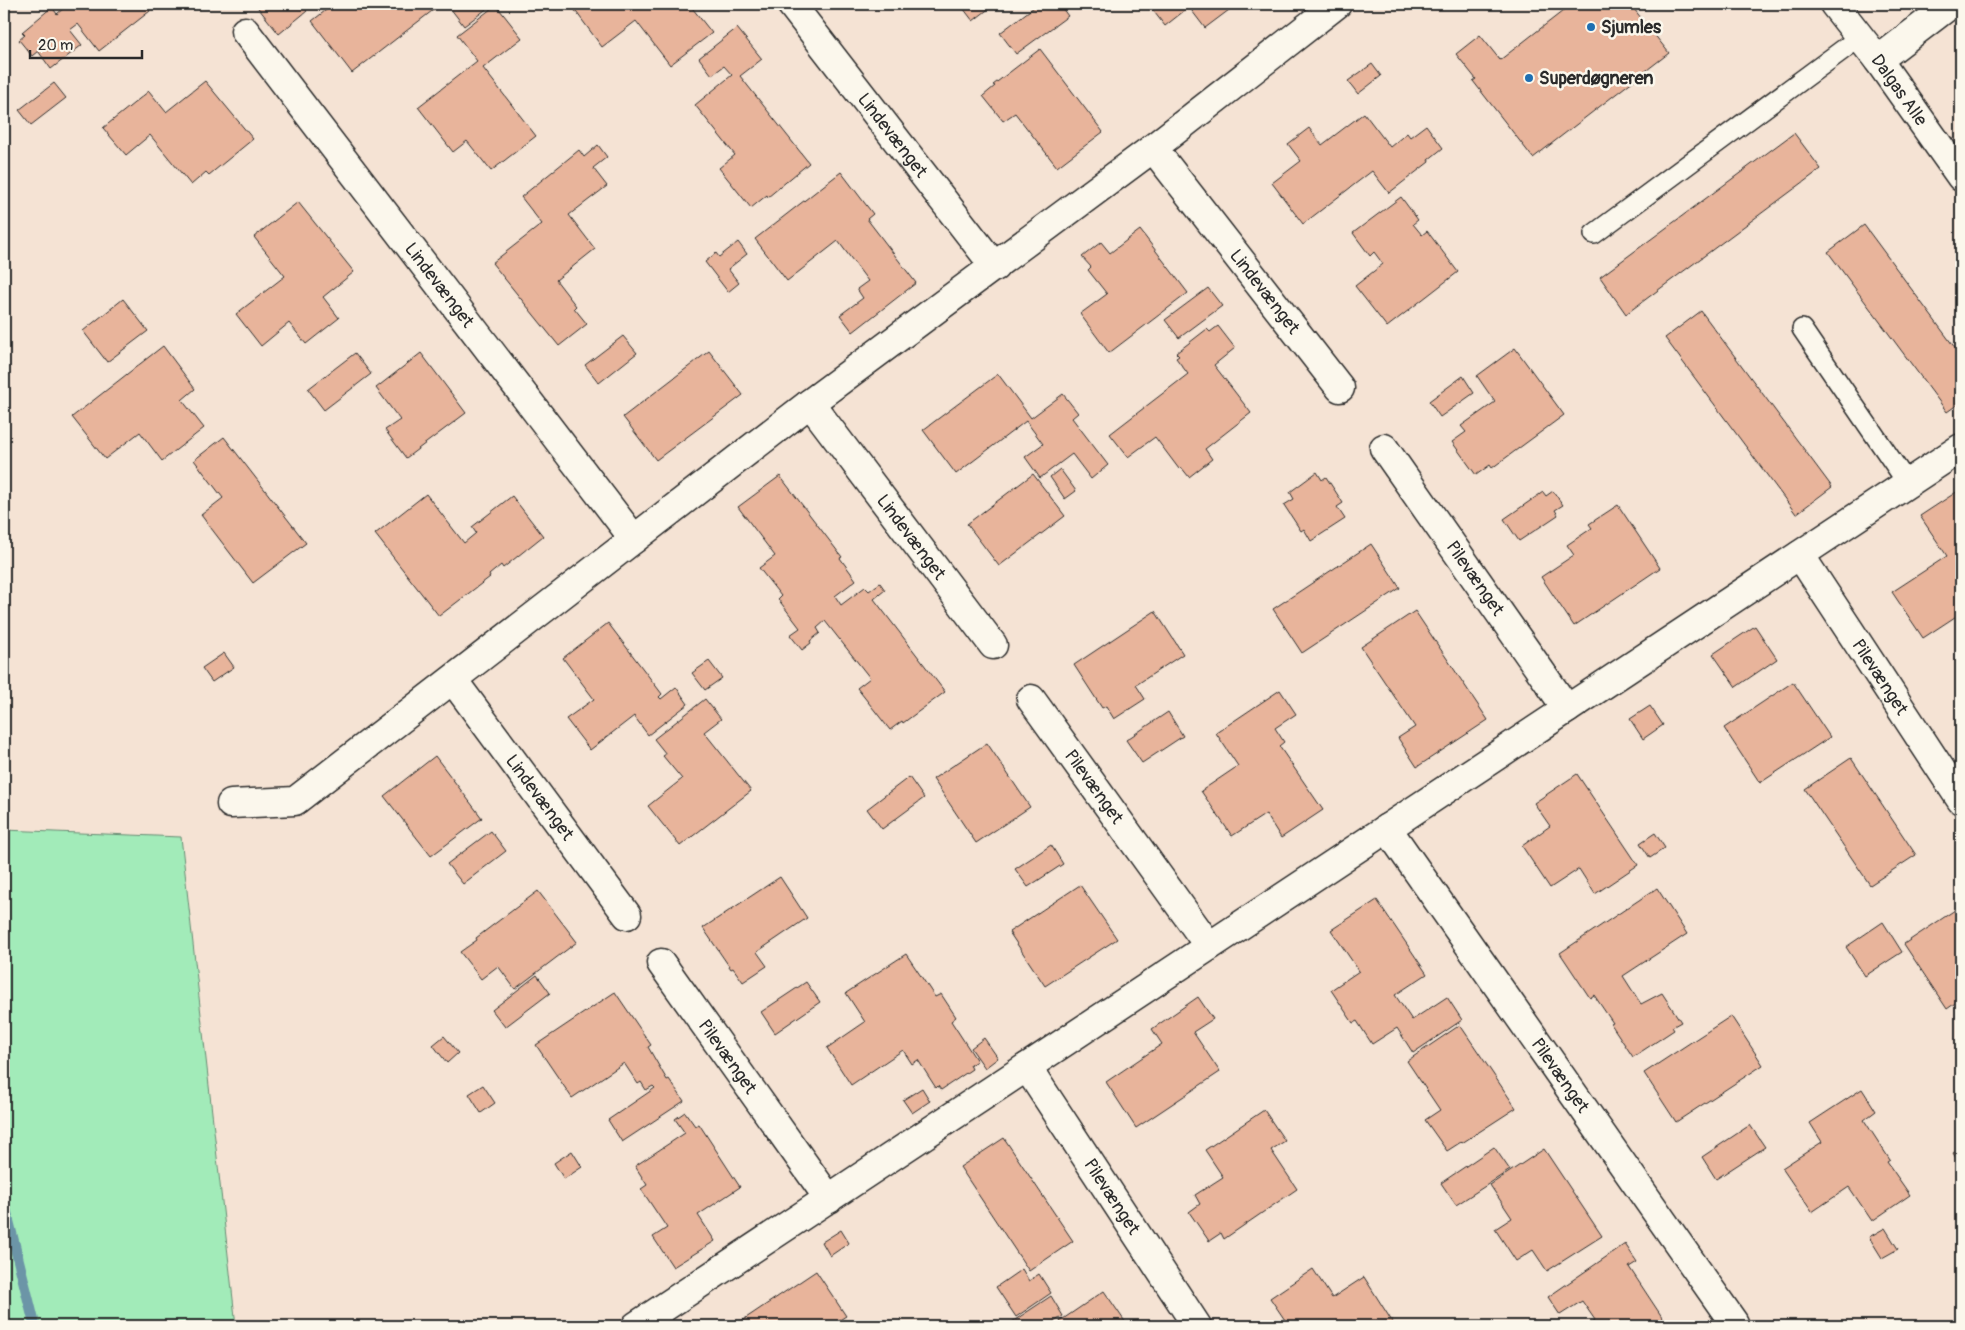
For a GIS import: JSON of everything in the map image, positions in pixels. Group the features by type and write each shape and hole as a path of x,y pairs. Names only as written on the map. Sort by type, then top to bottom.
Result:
{"street":[{"name":"Lindevænget","path":"791,4 995,268"},
{"path":"231,804 295,801 810,403 995,268 1153,148 1337,4"},
{"name":"Dalgas Alle","path":"1834,4 1878,60 1961,177"},
{"path":"1878,60 1951,4"},
{"name":"Lindevænget","path":"245,31 634,539"},
{"name":"Lindevænget","path":"1153,148 1340,388"},
{"name":"Lindevænget","path":"810,403 993,645"},
{"name":"Pilevænget","path":"1384,448 1567,709"},
{"path":"636,1326 1961,448"},
{"name":"Pilevænget","path":"1800,555 1961,800"},
{"name":"Lindevænget","path":"453,680 627,915"},
{"name":"Pilevænget","path":"1031,699 1210,946"},
{"name":"Pilevænget","path":"1387,828 1734,1323"},
{"name":"Pilevænget","path":"661,963 829,1198"},
{"name":"Pilevænget","path":"1027,1067 1197,1326"}],"lane":[{"path":"1594,234 1860,37"},
{"path":"1802,330 1908,484"}],"green space":[{"path":"4,830 181,837 236,1326 4,1326"}],"building":[{"path":"62,4 144,4 150,11 99,51 78,24 70,30 82,45 51,69 38,51 32,56 19,40 25,35 22,32 52,7 57,14 65,7"},
{"path":"255,4 301,4 307,11 279,34"},
{"path":"334,4 441,4 352,73 312,21"},
{"path":"447,4 493,4 464,26"},
{"path":"572,4 689,4 712,33 670,65 636,21 602,47"},
{"path":"960,4 995,4 973,21"},
{"path":"1038,4 1059,4 1068,16 1016,54 1000,33"},
{"path":"1148,4 1237,4 1205,28 1189,7 1165,26"},
{"path":"1572,4 1630,4 1669,53 1533,158 1473,81 1476,79 1456,54 1480,35 1500,60"},
{"path":"496,5 522,38 483,68 536,136 491,171 467,141 453,152 418,107 477,61 457,35"},
{"path":"737,28 762,59 740,76 809,163 768,197 767,195 751,208 719,168 735,155 695,105 732,75 724,66 712,75 699,58"},
{"path":"1040,49 1103,132 1057,167 1015,113 1003,121 983,96 995,86 993,85"},
{"path":"1372,64 1381,76 1358,94 1348,81"},
{"path":"205,81 253,139 209,175 206,172 191,185 150,135 126,155 103,128 149,91 166,112"},
{"path":"54,83 66,98 31,125 19,110"},
{"path":"1364,113 1390,147 1407,133 1410,137 1426,125 1443,148 1428,160 1429,162 1389,193 1372,171 1303,224 1272,183 1301,161 1288,144 1309,128 1322,145"},
{"path":"1794,133 1821,169 1626,314 1600,277"},
{"path":"598,145 607,157 593,168 607,186 569,215 595,249 556,280 587,324 559,346 492,263 542,224 521,197 579,150 584,157"},
{"path":"841,172 873,214 867,219 916,283 853,332 840,315 863,298 857,289 868,281 838,241 787,281 755,239"},
{"path":"1401,197 1418,220 1413,224 1422,235 1427,231 1458,272 1387,327 1355,286 1383,264 1374,252 1370,256 1353,233"},
{"path":"298,202 354,272 323,297 339,318 306,344 289,323 261,346 236,314 285,276 254,237"},
{"path":"1864,225 1961,356 1961,402 1947,412 1828,252"},
{"path":"1140,230 1188,293 1109,353 1080,314 1107,294 1088,270 1091,267 1082,257 1101,242 1110,253"},
{"path":"738,242 747,254 728,269 739,283 728,292 705,262 716,253 719,257"},
{"path":"1208,288 1222,306 1179,338 1165,320"},
{"path":"123,299 148,331 107,362 83,331"},
{"path":"1701,311 1832,487 1796,514 1665,338"},
{"path":"1218,326 1235,348 1214,365 1251,413 1205,449 1212,459 1189,477 1181,467 1179,469 1155,437 1128,457 1110,434 1188,374 1176,358 1179,356 1176,353 1207,329 1210,332"},
{"path":"623,336 637,353 599,383 585,365"},
{"path":"163,346 195,389 182,400 204,428 162,461 140,432 105,459 72,417"},
{"path":"1515,348 1564,415 1492,468 1490,465 1476,475 1452,442 1466,432 1461,426 1495,402 1477,376"},
{"path":"709,351 743,395 656,460 623,417"},
{"path":"355,353 371,374 324,410 308,389"},
{"path":"421,353 466,413 406,458 385,430 400,420 376,388"},
{"path":"998,374 1031,418 1063,394 1078,413 1072,418 1108,465 1091,479 1072,454 1040,478 1025,457 1043,444 1026,421 956,474 923,430"},
{"path":"1463,376 1474,393 1440,417 1429,401"},
{"path":"224,437 306,543 253,583 201,515 223,498 194,460"},
{"path":"1060,469 1076,491 1065,499 1050,477"},
{"path":"1317,472 1322,480 1326,477 1343,503 1337,507 1345,519 1311,541 1304,529 1301,531 1284,505 1294,499 1290,492"},
{"path":"1033,474 1065,516 999,566 967,524"},
{"path":"780,476 842,557 840,558 856,580 835,596 841,605 865,587 869,591 880,583 885,590 874,599 945,692 903,723 902,721 890,730 857,688 870,678 825,621 817,628 820,633 802,650 790,635 800,628 778,599 781,596 759,568 775,556 738,507"},
{"path":"1553,491 1563,505 1555,510 1558,515 1519,541 1504,519 1543,492 1546,496"},
{"path":"1958,491 1961,494 1961,613 1923,638 1892,592 1947,556 1920,516"},
{"path":"426,494 464,543 476,533 472,527 512,496 543,536 503,568 501,565 489,575 490,577 439,616 375,534"},
{"path":"1618,505 1660,568 1574,626 1541,577 1574,555 1567,545 1592,528 1589,524"},
{"path":"1371,544 1400,588 1302,653 1273,609"},
{"path":"1155,611 1183,654 1136,685 1145,699 1114,719 1106,706 1102,708 1074,665"},
{"path":"1415,611 1488,720 1417,767 1398,738 1415,727 1361,647"},
{"path":"608,623 662,694 659,697 661,699 676,687 688,704 648,735 634,716 590,750 566,719 594,699 563,658"},
{"path":"1755,626 1777,659 1736,687 1713,654"},
{"path":"224,653 234,667 212,682 202,668"},
{"path":"709,661 722,678 705,690 692,673"},
{"path":"1793,682 1830,737 1760,783 1724,728"},
{"path":"1280,690 1296,714 1275,728 1284,742 1279,746 1323,810 1281,838 1266,814 1232,836 1201,791 1238,766 1216,733"},
{"path":"705,699 721,719 704,732 751,791 680,846 648,806 682,779 663,756 666,754 654,739"},
{"path":"1650,706 1663,725 1643,739 1630,719"},
{"path":"1168,712 1183,736 1142,763 1126,740"},
{"path":"987,743 1030,807 976,843 933,779"},
{"path":"435,756 482,818 431,856 384,796"},
{"path":"1851,758 1916,855 1870,885 1805,789"},
{"path":"1577,774 1638,865 1595,894 1579,869 1550,888 1522,846 1550,826 1534,803"},
{"path":"909,777 924,798 882,829 867,809"},
{"path":"491,831 506,851 463,884 447,864"},
{"path":"1655,833 1665,848 1650,858 1640,843"},
{"path":"1051,845 1063,864 1028,887 1015,869"},
{"path":"780,877 807,918 757,952 767,966 743,982 733,968 731,969 703,928"},
{"path":"1080,885 1117,939 1045,986 1009,932"},
{"path":"1657,888 1687,934 1623,976 1641,1004 1662,993 1681,1022 1672,1027 1674,1030 1633,1057 1594,995 1590,998 1560,953"},
{"path":"538,891 577,942 515,989 498,966 481,979 460,952"},
{"path":"1377,900 1427,974 1395,995 1412,1020 1447,997 1462,1020 1413,1053 1397,1028 1372,1044 1357,1021 1353,1023 1331,990 1359,971 1331,930"},
{"path":"1958,908 1961,914 1961,999 1947,1009 1904,944"},
{"path":"1883,922 1902,952 1865,976 1846,947"},
{"path":"906,954 935,997 941,994 956,1017 951,1021 977,1061 970,1065 972,1069 941,1090 938,1086 936,1088 918,1060 912,1064 903,1050 851,1085 827,1048 865,1022 846,993"},
{"path":"537,975 550,993 505,1027 492,1010"},
{"path":"806,982 820,1002 775,1033 761,1012"},
{"path":"615,992 651,1045 648,1047 667,1080 669,1079 684,1101 622,1142 608,1120 655,1088 653,1086 646,1090 641,1082 638,1084 624,1063 572,1098 536,1045"},
{"path":"1198,997 1213,1019 1193,1032 1220,1072 1136,1128 1106,1082 1162,1044 1152,1029"},
{"path":"1731,1016 1763,1065 1676,1122 1644,1073"},
{"path":"1460,1025 1516,1108 1447,1151 1425,1120 1440,1110 1407,1061"},
{"path":"444,1036 458,1053 447,1063 433,1045"},
{"path":"984,1038 998,1058 985,1068 971,1048"},
{"path":"483,1085 495,1103 481,1113 469,1094"},
{"path":"922,1088 930,1101 912,1113 903,1100"},
{"path":"1862,1089 1876,1111 1864,1120 1890,1160 1887,1162 1910,1195 1872,1221 1849,1187 1812,1212 1782,1168 1822,1142 1810,1123"},
{"path":"1264,1110 1285,1141 1271,1150 1297,1189 1224,1239 1221,1233 1209,1241 1189,1212 1200,1204 1195,1195 1223,1177 1205,1150"},
{"path":"685,1112 695,1126 699,1124 740,1187 698,1215 715,1241 673,1267 653,1237 667,1228 641,1189 647,1185 635,1166 685,1133 675,1119"},
{"path":"1750,1125 1765,1147 1716,1179 1702,1157"},
{"path":"1004,1138 1073,1241 1029,1271 960,1167"},
{"path":"1494,1147 1510,1170 1456,1205 1441,1183"},
{"path":"1961,1148 1961,1166 1953,1153"},
{"path":"1544,1149 1602,1236 1547,1271 1533,1250 1516,1261 1495,1229 1512,1218 1490,1185"},
{"path":"572,1151 582,1167 564,1179 554,1163"},
{"path":"1885,1228 1898,1249 1882,1258 1869,1237"},
{"path":"841,1230 849,1243 830,1256 822,1242"},
{"path":"1625,1244 1637,1262 1629,1267 1668,1326 1586,1326 1595,1320 1582,1301 1560,1315 1548,1297"},
{"path":"1022,1269 1029,1281 1039,1274 1051,1293 1016,1317 996,1287"},
{"path":"1313,1269 1332,1298 1364,1277 1395,1326 1289,1326 1270,1298"},
{"path":"816,1271 846,1316 830,1326 734,1326"},
{"path":"1104,1291 1128,1326 1063,1326 1060,1321"},
{"path":"1051,1296 1063,1316 1048,1326 1015,1326 1012,1322"}],"waterway":[{"path":"4,1203 35,1326"}],"place":[{"name":"Sjumles","path":"1591,27"},
{"name":"Superdøgneren","path":"1529,78"}]}
